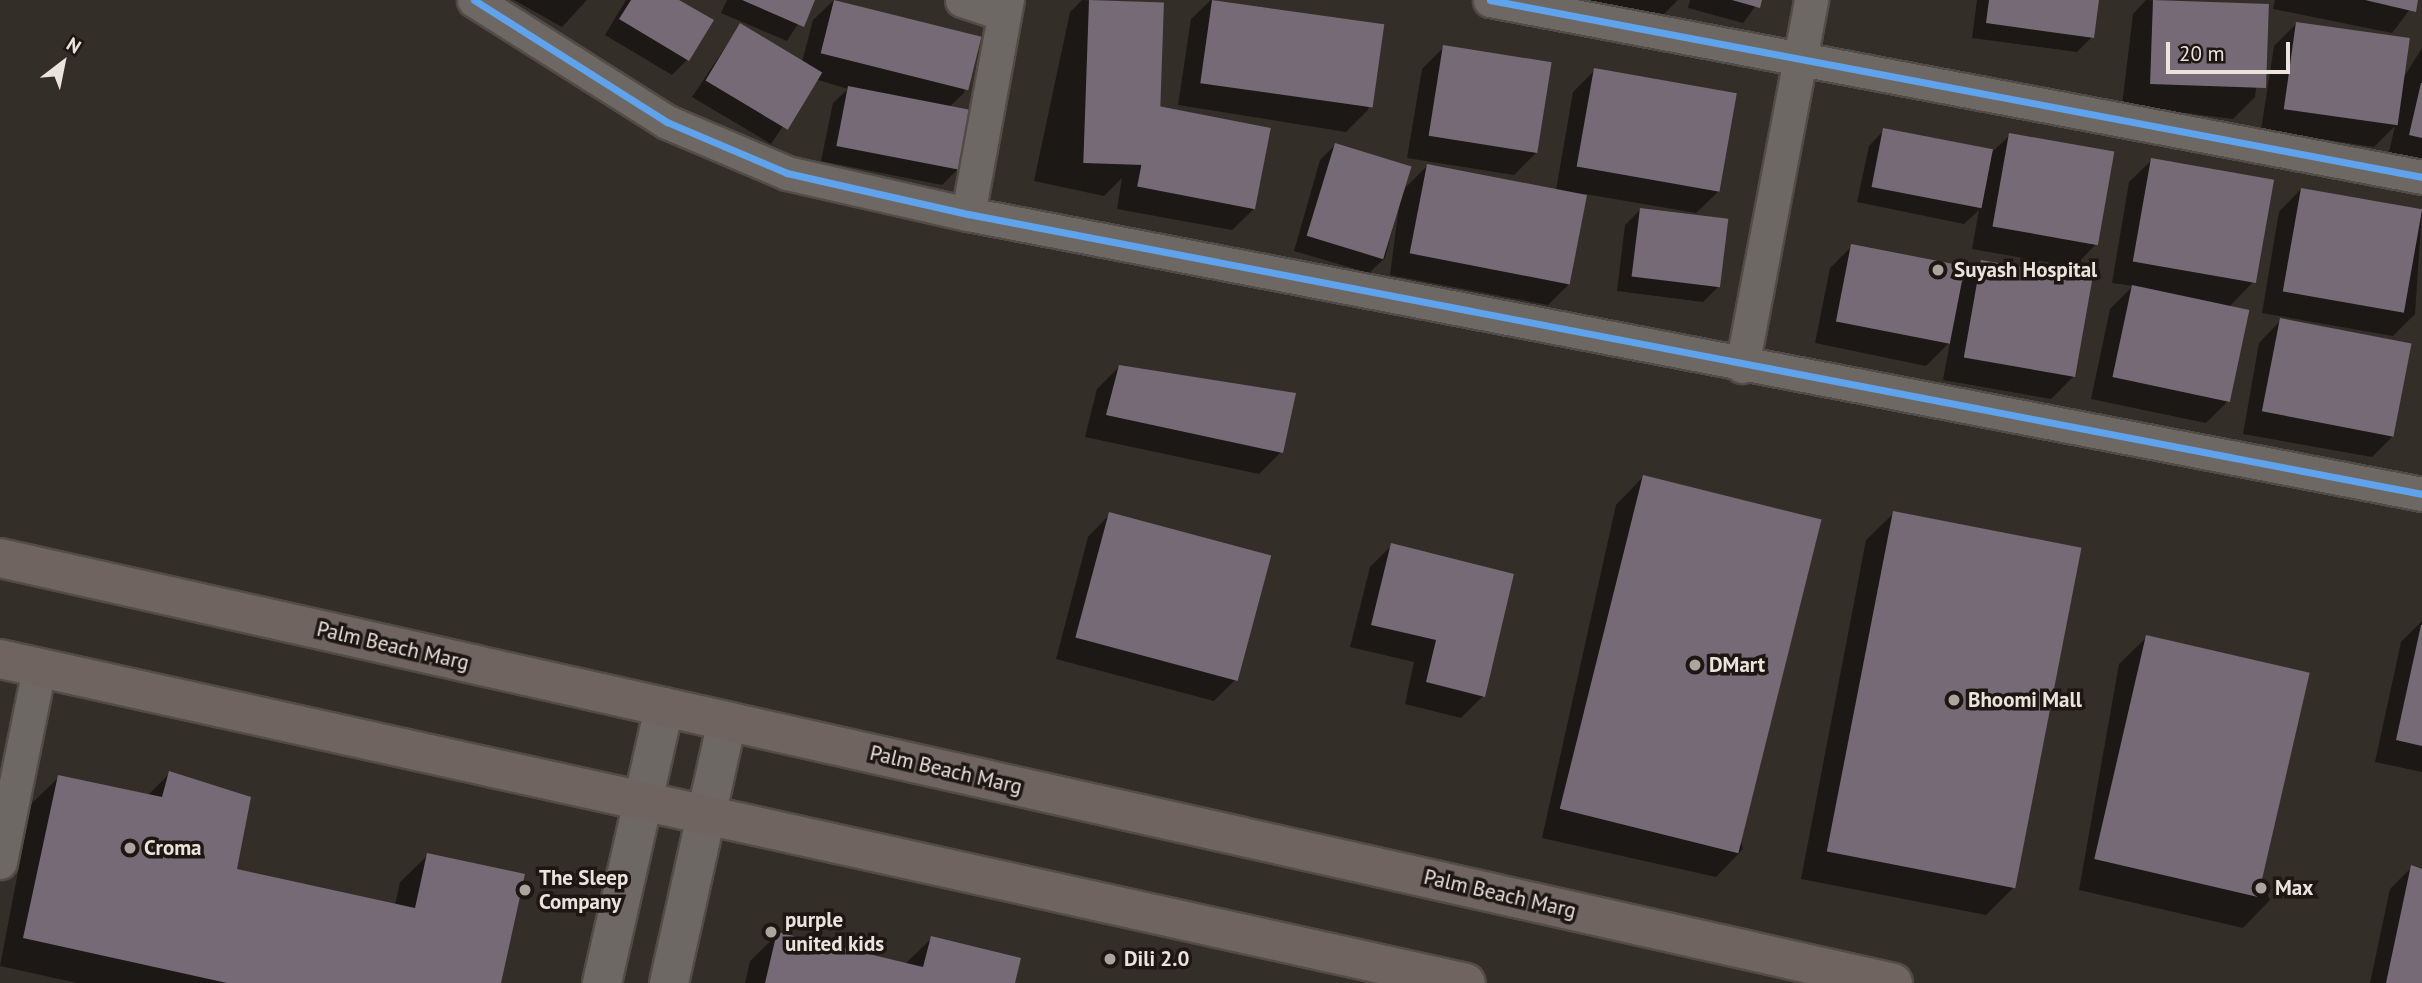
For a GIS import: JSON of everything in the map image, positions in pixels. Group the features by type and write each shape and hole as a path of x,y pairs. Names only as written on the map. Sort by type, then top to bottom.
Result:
{"main road":[{"name":"Palm Beach Marg","path":"0,558 727,721 1822,975 1884,982"},
{"path":"0,659 1466,983"}],"street":[{"path":"474,0 679,127 787,173 968,214 1742,366 2422,495"},
{"path":"962,0 1006,7 968,214"},
{"path":"1490,0 2422,177"},
{"path":"1742,366 1811,0"},
{"path":"0,862 39,668"},
{"path":"602,983 664,707"},
{"path":"669,983 727,721"}],"building":[{"path":"631,0 679,0 714,20 689,61 619,19"},
{"path":"742,0 815,0 804,27"},
{"path":"834,0 981,37 968,90 821,53"},
{"path":"1089,0 1164,3 1158,166 1083,163"},
{"path":"1212,0 1384,24 1373,107 1200,83"},
{"path":"1732,0 1762,0 1760,8"},
{"path":"1989,0 2099,0 2094,38 1986,23"},
{"path":"2153,0 2269,4 2266,88 2150,84"},
{"path":"2365,0 2418,0 2416,12"},
{"path":"2296,22 2410,38 2398,125 2284,109"},
{"path":"740,23 822,72 788,130 705,80"},
{"path":"1443,45 1552,62 1537,153 1429,136"},
{"path":"1594,68 1737,93 1719,192 1577,166"},
{"path":"2422,83 2422,138 2409,135"},
{"path":"848,86 970,110 958,170 836,146"},
{"path":"1153,105 1271,128 1255,209 1137,186"},
{"path":"1883,128 1993,149 1981,208 1872,187"},
{"path":"2009,133 2114,152 2098,245 1993,227"},
{"path":"1335,143 1412,166 1383,259 1307,236"},
{"path":"2151,158 2274,180 2256,283 2133,261"},
{"path":"1427,164 1587,195 1570,284 1410,253"},
{"path":"2301,188 2422,209 2404,313 2283,291"},
{"path":"1640,208 1728,219 1720,287 1632,276"},
{"path":"1851,244 1965,266 1950,344 1836,322"},
{"path":"1981,260 2092,280 2075,377 1964,357"},
{"path":"2132,285 2249,310 2230,402 2112,377"},
{"path":"2280,318 2412,344 2393,437 2262,411"},
{"path":"1119,365 1296,393 1283,453 1106,415"},
{"name":"DMart","path":"1643,475 1822,520 1738,853 1560,809"},
{"name":"Bhoomi Mall","path":"1893,511 2081,548 2015,888 1827,852"},
{"path":"1109,512 1271,555 1238,681 1075,638"},
{"path":"1391,543 1514,574 1485,697 1426,682 1436,640 1371,625"},
{"path":"2422,625 2422,746 2396,740"},
{"path":"2146,635 2310,673 2258,897 2094,859"},
{"path":"169,771 251,797 237,869 415,908 427,853 525,874 501,983 227,983 23,938 58,775 162,797"},
{"path":"2411,865 2422,869 2422,983 2386,983"},
{"path":"777,932 923,967 931,936 1021,958 1015,983 765,983"}],"cycle path":[{"path":"474,0 667,122 787,173 968,214 2422,494"},
{"path":"1490,0 2422,177"}],"place":[{"name":"Suyash Hospital","path":"1938,270"},
{"name":"DMart","path":"1695,665"},
{"name":"Bhoomi Mall","path":"1954,700"},
{"name":"Croma","path":"130,848"},
{"name":"Max","path":"2261,888"},
{"name":"The Sleep Company","path":"525,890"},
{"name":"purple united kids","path":"771,932"},
{"name":"Dili 2.0","path":"1110,959"}]}
